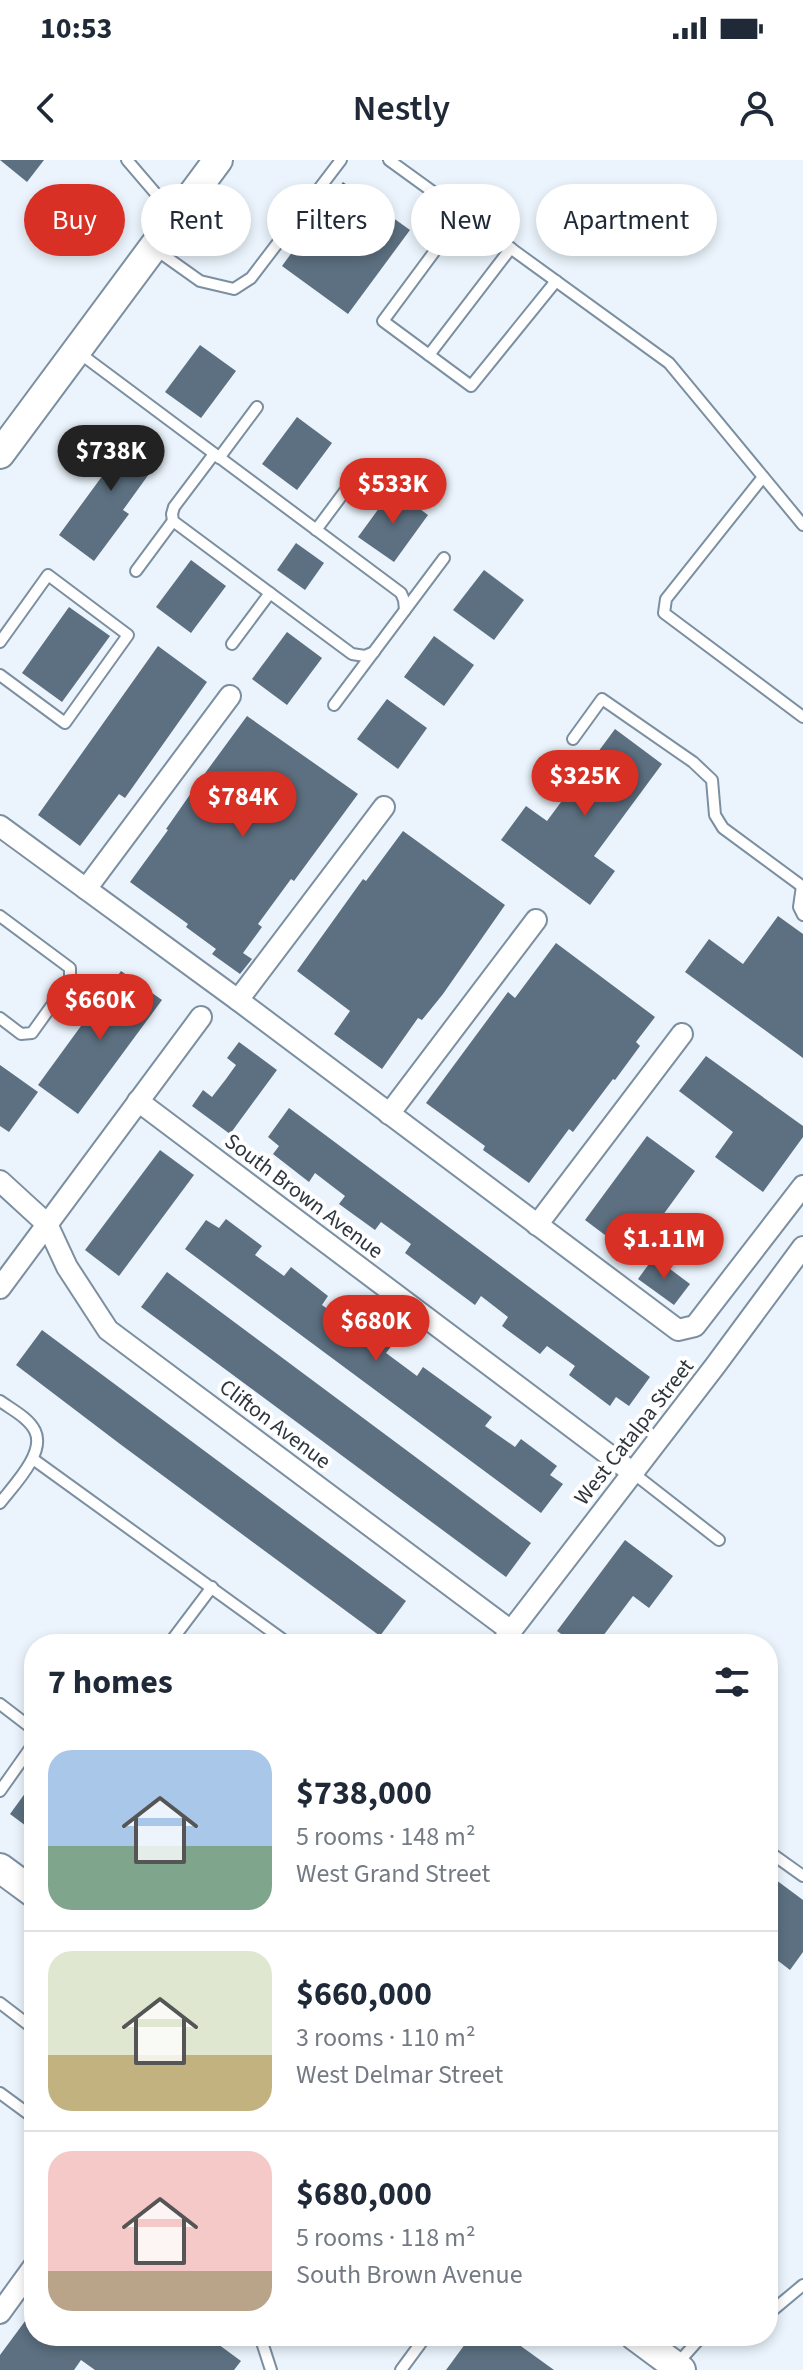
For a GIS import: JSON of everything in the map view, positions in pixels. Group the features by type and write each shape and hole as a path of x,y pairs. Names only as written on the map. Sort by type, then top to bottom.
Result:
{"main road":[{"path":"200,184 218,160"},
{"path":"0,454 147,256"},
{"path":"0,1868 24,1886"},
{"path":"647,2346 669,2364"}],"street":[{"path":"86,889 230,696"},
{"path":"238,1000 384,807"},
{"path":"0,826 678,1330 695,1326 803,1186"},
{"path":"389,1114 536,920"},
{"path":"0,1288 201,1017"},
{"path":"537,1225 682,1034"},
{"name":"South Brown Avenue","path":"138,1101 633,1473"},
{"path":"0,1181 47,1224"},
{"name":"Clifton Avenue","path":"47,1224 67,1267 108,1330 501,1634"},
{"name":"West Catalpa Street","path":"509,1634 803,1247"},
{"path":"0,2313 24,2280"}],"lane":[{"path":"127,160 138,165 152,184"},
{"path":"164,256 200,281 234,289 251,278 341,160"},
{"path":"389,160 423,184"},
{"path":"520,255 669,363 803,525"},
{"path":"431,256 383,321 471,386 556,281"},
{"path":"429,355 505,256"},
{"path":"77,350 401,593 405,610"},
{"path":"136,571 173,521 174,507 257,407"},
{"path":"763,477 666,599 664,613 803,717"},
{"path":"316,530 354,479"},
{"path":"173,521 352,654 365,656 374,652"},
{"path":"334,705 444,558"},
{"path":"0,642 48,575 128,635 65,723 0,675"},
{"path":"232,644 270,593"},
{"path":"573,739 602,699 693,762 712,780 715,815 723,828 802,886 799,907 803,915"},
{"path":"0,916 70,968 70,980 32,1033 21,1034 0,1018"},
{"path":"0,1401 29,1423 37,1442 33,1459 0,1503"},
{"path":"33,1459 275,1634"},
{"path":"633,1473 719,1540"},
{"path":"177,1634 212,1587"},
{"path":"0,1704 24,1722"},
{"path":"0,1791 24,1757"},
{"path":"778,1858 803,1876"},
{"path":"0,2003 24,2021"},
{"path":"0,2093 24,2111"},
{"path":"778,2306 803,2285"},
{"path":"263,2346 271,2370"},
{"path":"401,2370 419,2346"},
{"path":"669,2364 690,2346"}],"building":[{"path":"0,160 44,160 27,182"},
{"path":"395,219 410,230 395,250"},
{"path":"289,256 391,256 348,314 282,266"},
{"path":"200,345 236,371 201,418 165,392"},
{"path":"297,417 332,443 297,490 262,464"},
{"path":"122,427 162,456 123,510 129,514 94,561 59,535 103,475 92,467"},
{"path":"393,489 428,515 394,562 358,537"},
{"path":"296,543 324,563 305,590 277,570"},
{"path":"191,560 226,586 191,633 156,607"},
{"path":"484,570 524,600 494,640 453,610"},
{"path":"69,607 110,636 62,702 22,673"},
{"path":"287,632 322,658 287,705 252,679"},
{"path":"434,636 474,665 444,706 404,677"},
{"path":"158,646 207,682 125,798 119,794 80,846 38,815"},
{"path":"387,699 427,728 398,769 357,739"},
{"path":"247,716 358,794 258,924 262,927 243,953 252,959 240,974 212,954 216,949 186,927 188,924 130,882"},
{"path":"615,729 662,764 594,856 615,871 590,905 501,840 526,806 547,821"},
{"path":"403,831 505,905 443,994 422,1020 418,1018 382,1069 334,1034 350,1011 297,971 363,879 366,881"},
{"path":"778,916 803,934 803,1058 685,972 709,939 743,964"},
{"path":"556,943 655,1017 636,1042 640,1046 615,1080 573,1132 569,1129 529,1183 426,1103 508,992 515,998"},
{"path":"121,971 162,1000 78,1114 38,1085"},
{"path":"239,1042 277,1070 230,1134 192,1106 203,1090 212,1097 226,1079 236,1065 227,1058"},
{"path":"706,1056 803,1126 803,1137 763,1192 715,1157 733,1132 679,1091"},
{"path":"0,1065 38,1092 9,1132 0,1126"},
{"path":"289,1108 650,1377 629,1406 616,1397 610,1406 569,1375 575,1366 547,1346 540,1354 502,1326 508,1317 481,1296 475,1305 405,1253 411,1244 381,1222 375,1230 339,1204 345,1196 315,1173 309,1182 273,1154 279,1146 268,1137"},
{"path":"647,1136 695,1171 633,1256 585,1220"},
{"path":"160,1150 194,1175 119,1276 85,1250"},
{"path":"226,1219 262,1246 255,1255 284,1276 291,1267 328,1296 322,1305 351,1326 357,1318 393,1344 386,1353 417,1376 423,1367 492,1417 485,1426 515,1447 521,1439 557,1466 550,1475 563,1484 541,1513 185,1249 206,1220 219,1228"},
{"path":"654,1257 690,1284 674,1305 638,1279"},
{"path":"167,1272 531,1543 506,1577 141,1307"},
{"path":"42,1330 406,1601 381,1634 377,1634 16,1365"},
{"path":"625,1540 673,1576 649,1608 633,1596 604,1634 561,1634 557,1631"},
{"path":"24,1795 24,1824 10,1814"},
{"path":"778,1881 803,1900 803,1952 790,1970 778,1961"},
{"path":"24,2323 24,2346 221,2346 241,2361 234,2370 95,2370 81,2360 74,2370 0,2370 0,2355"},
{"path":"464,2346 521,2346 554,2370 446,2370"}]}
